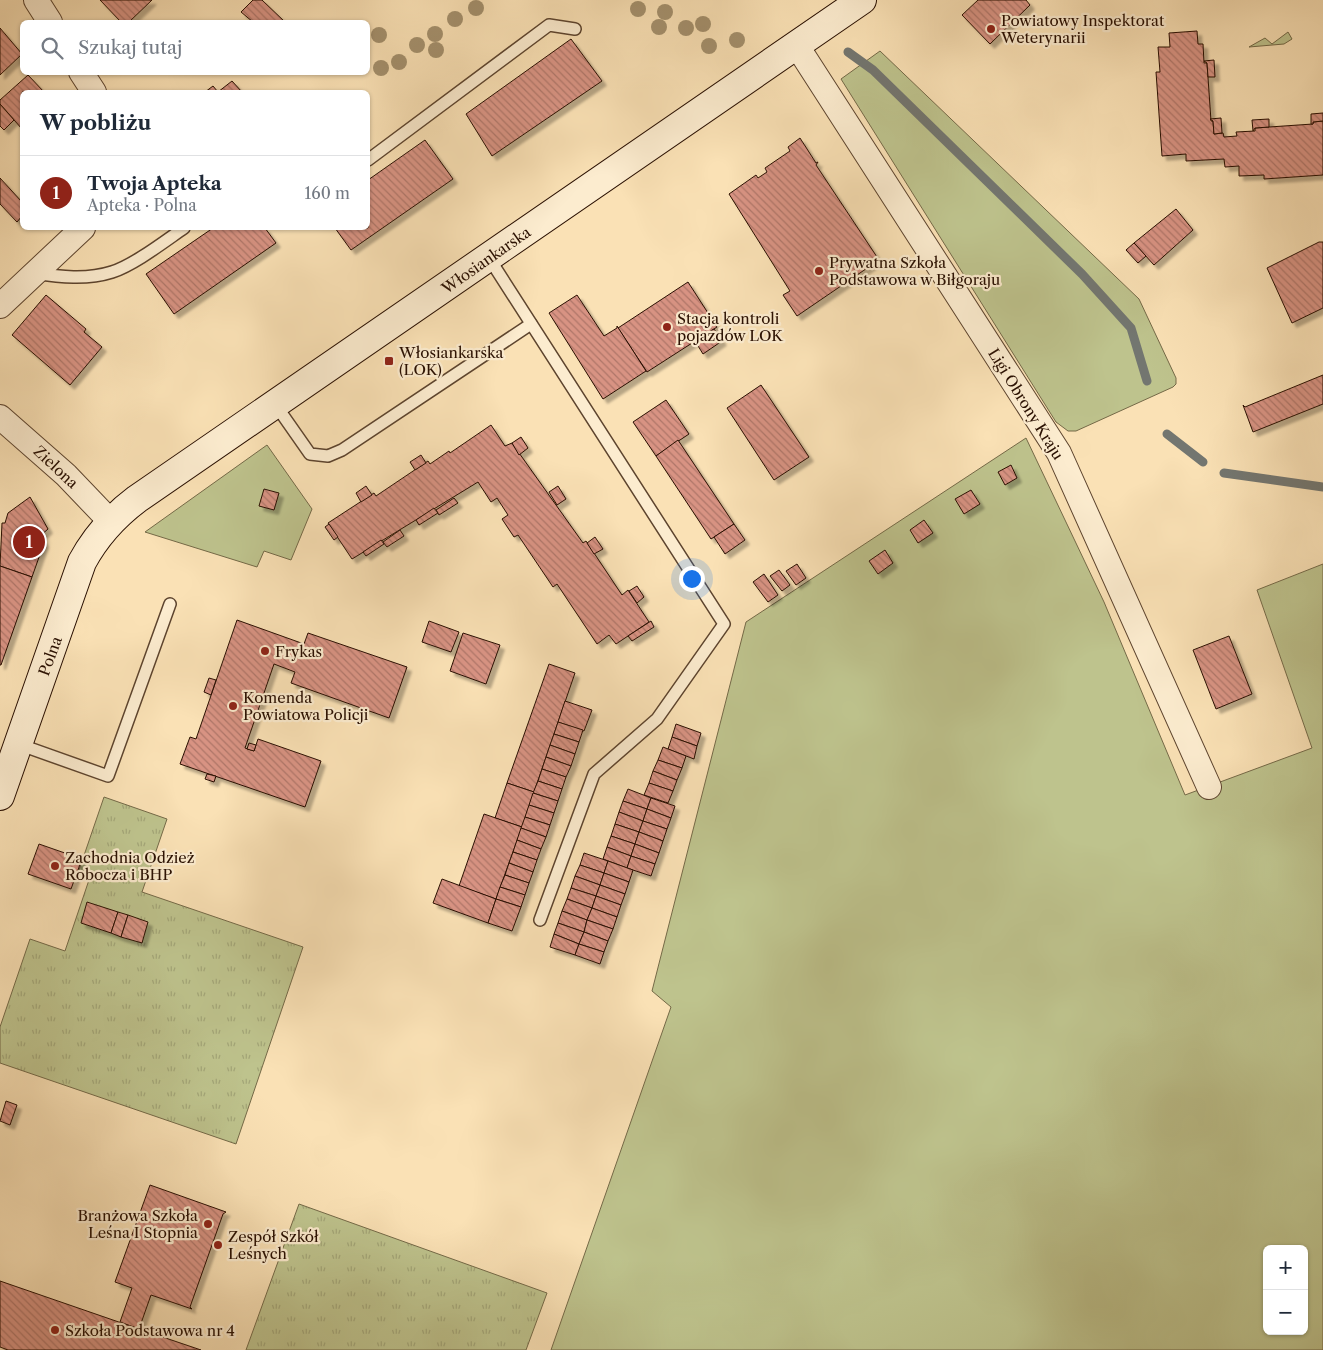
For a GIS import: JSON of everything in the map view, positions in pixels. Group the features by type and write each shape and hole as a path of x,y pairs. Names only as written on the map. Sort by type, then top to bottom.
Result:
{"street":[{"path":"36,0 49,20"},
{"name":"Włosiankarska","path":"110,521 137,499 862,0"},
{"name":"Ligi Obrony Kraju","path":"796,46 1059,453 1209,787"},
{"path":"83,75 93,90"},
{"path":"0,306 81,230"},
{"name":"Zielona","path":"0,416 66,475 110,521"},
{"name":"Polna","path":"0,796 82,562 94,540 110,521"}],"lane":[{"path":"370,159 549,25 575,29"},
{"path":"33,273 68,278 112,272 151,251 181,230"},
{"path":"489,258 724,624 657,719 594,774 540,920"},
{"path":"275,404 310,454 328,456 342,450 531,324"},
{"path":"18,744 108,776 170,604"}],"green space":[{"path":"1288,32 1292,39 1284,44 1249,47 1265,38 1272,44"},
{"path":"880,51 1139,299 1176,378 1176,384 1173,387 1076,431 1068,431 1056,422 841,79"},
{"path":"1026,438 1104,602 1185,795 1312,748 1257,590 1323,564 1323,1350 551,1350 671,1007 652,991 746,622"},
{"path":"267,445 312,509 291,560 264,551 257,567 145,532"},
{"path":"104,797 167,819 142,892 303,947 236,1144 0,1063 0,1027 30,939 65,951 91,874 79,870"},
{"path":"299,1204 547,1293 526,1350 246,1350"}],"building":[{"path":"100,0 152,0 131,20 119,20"},
{"path":"253,0 262,0 283,20 251,20 241,12"},
{"name":"Powiatowy Inspektorat Weterynarii","path":"978,0 1026,0 1030,5 990,44 962,15"},
{"path":"0,28 20,52 20,56 0,75"},
{"path":"1197,31 1198,44 1203,44 1204,63 1207,63 1211,121 1213,121 1214,134 1223,133 1224,137 1237,136 1236,132 1255,131 1255,128 1313,124 1313,122 1323,121 1323,175 1264,179 1264,175 1239,176 1239,166 1225,167 1224,159 1186,161 1186,154 1162,156 1156,72 1160,72 1158,47 1170,47 1169,33"},
{"path":"571,39 602,81 492,156 466,114"},
{"path":"1214,60 1215,77 1208,77 1207,63 1204,61"},
{"path":"28,75 42,90 20,90 20,127 0,104 0,100"},
{"path":"232,81 240,90 221,90"},
{"path":"213,86 216,90 208,90"},
{"path":"0,104 14,120 4,130 0,126"},
{"path":"1323,113 1323,121 1311,124 1311,114"},
{"path":"1221,118 1222,133 1214,134 1213,121 1210,119"},
{"path":"1269,119 1269,127 1255,128 1253,131 1252,120"},
{"path":"800,138 816,163 818,162 816,165 879,260 797,316 783,295 790,291 729,194 756,175 758,178 767,172 765,168 790,151 788,147"},
{"path":"425,140 453,179 351,250 336,230 370,230 370,179"},
{"path":"0,178 20,200 20,218 17,222 0,204"},
{"path":"1176,209 1193,230 1154,265 1134,243"},
{"path":"210,230 266,230 276,243 174,314 146,274"},
{"path":"1319,242 1323,242 1323,308 1292,323 1267,268"},
{"path":"1134,243 1146,256 1138,263 1126,250"},
{"name":"Stacja kontroli pojazdów LOK","path":"688,282 717,327 647,372 618,328"},
{"path":"46,295 86,329 84,332 102,347 70,385 12,335"},
{"path":"577,295 604,336 617,328 617,326 646,371 603,399 549,313"},
{"path":"714,329 722,341 703,354 695,341"},
{"path":"1323,375 1323,404 1253,432 1243,405 1245,407"},
{"path":"761,385 809,457 774,480 727,408"},
{"path":"666,400 689,434 656,456 633,422"},
{"path":"491,425 505,446 512,443 583,543 586,541 622,595 628,590 649,622 616,644 609,635 597,644 557,584 553,587 518,535 514,537 502,519 508,515 497,498 491,502 478,482 352,559 328,523 374,493 376,496 428,461 430,464 449,451 450,453"},
{"path":"521,437 528,448 519,455 512,443"},
{"path":"678,440 734,524 711,539 656,456"},
{"path":"421,455 426,463 415,470 410,462"},
{"path":"1011,465 1017,478 1005,485 998,472"},
{"path":"366,486 372,495 361,502 356,493"},
{"path":"558,486 566,499 557,505 549,492"},
{"path":"264,489 279,493 274,510 259,506"},
{"path":"971,490 980,504 964,514 955,499"},
{"path":"30,497 48,529 40,536 44,543 32,577 0,566 2,523 5,523 8,513"},
{"path":"454,498 458,503 439,515 436,510"},
{"path":"434,508 438,513 419,525 416,520"},
{"path":"924,520 933,533 918,543 910,530"},
{"path":"329,524 338,537 334,540 325,527"},
{"path":"734,524 745,540 725,554 714,537"},
{"path":"400,530 404,536 387,547 383,542"},
{"path":"595,537 603,549 594,554 587,543"},
{"path":"381,540 384,544 366,556 363,552"},
{"path":"885,550 893,563 878,574 869,561"},
{"path":"797,564 806,578 796,585 786,571"},
{"path":"0,566 32,577 1,665 0,665"},
{"path":"779,570 790,585 782,591 770,576"},
{"path":"764,574 778,595 768,602 753,582"},
{"path":"637,586 644,597 637,603 629,591"},
{"name":"Komenda Powiatowa Policji","path":"237,620 304,644 308,633 407,667 389,718 291,683 295,672 274,664 245,748 254,751 258,739 321,761 305,807 180,764 190,737 196,739"},
{"path":"429,621 459,632 451,652 422,642"},
{"path":"651,621 654,627 632,641 628,636"},
{"path":"463,633 500,645 486,684 450,671"},
{"path":"1229,636 1252,694 1216,709 1193,650"},
{"path":"549,664 575,673 534,792 507,783"},
{"path":"209,678 216,680 211,695 204,692"},
{"path":"565,701 592,710 584,731 558,722"},
{"path":"558,722 583,730 579,742 554,734"},
{"path":"676,724 701,733 697,746 672,737"},
{"path":"554,734 579,742 575,754 550,745"},
{"path":"672,737 697,746 694,759 668,749"},
{"path":"249,743 256,745 254,751 247,749"},
{"path":"550,745 575,754 571,766 546,757"},
{"path":"663,747 686,756 682,768 658,760"},
{"path":"546,757 571,766 566,777 542,769"},
{"path":"658,760 682,768 677,780 653,771"},
{"path":"542,769 566,777 562,789 538,781"},
{"path":"653,771 677,780 673,791 649,783"},
{"path":"207,774 216,776 214,782 205,779"},
{"path":"538,781 562,789 558,801 533,793"},
{"path":"507,783 534,792 522,827 495,818"},
{"path":"649,783 673,791 668,803 644,795"},
{"path":"628,789 651,798 647,809 623,801"},
{"path":"533,793 558,801 554,813 529,805"},
{"path":"651,798 675,806 671,818 647,809"},
{"path":"623,801 647,809 643,821 619,812"},
{"path":"529,805 554,813 550,825 525,817"},
{"path":"647,809 671,818 667,829 643,821"},
{"path":"619,812 643,821 639,832 615,824"},
{"path":"484,814 522,827 496,899 459,886"},
{"path":"525,817 550,825 546,837 521,828"},
{"path":"643,821 667,829 663,841 639,832"},
{"path":"615,824 639,832 635,844 611,836"},
{"path":"521,828 546,837 541,849 517,840"},
{"path":"639,832 663,841 659,853 635,844"},
{"path":"611,836 635,844 631,856 607,847"},
{"path":"517,840 541,849 537,860 513,852"},
{"name":"Zachodnia Odzież Robocza i BHP","path":"39,844 82,859 71,889 28,874"},
{"path":"635,844 659,853 655,864 631,856"},
{"path":"607,847 631,856 627,868 603,859"},
{"path":"513,852 537,860 533,872 509,863"},
{"path":"584,853 608,861 604,873 580,865"},
{"path":"631,856 655,864 651,876 627,868"},
{"path":"608,861 633,870 629,882 604,873"},
{"path":"509,863 533,872 529,883 505,875"},
{"path":"580,865 604,873 600,885 575,876"},
{"path":"604,873 629,882 625,894 600,885"},
{"path":"505,875 529,883 525,895 500,887"},
{"path":"575,876 600,885 596,896 571,888"},
{"path":"442,879 496,899 488,923 433,903"},
{"path":"600,885 625,894 621,905 596,896"},
{"path":"500,887 525,895 521,907 496,899"},
{"path":"571,888 596,896 592,908 567,899"},
{"path":"596,896 621,905 617,917 592,908"},
{"path":"496,899 521,907 512,931 488,923"},
{"path":"567,899 592,908 587,920 562,911"},
{"path":"87,902 118,912 111,933 81,923"},
{"path":"592,908 617,917 613,929 587,920"},
{"path":"562,911 587,920 584,932 558,923"},
{"path":"118,912 128,915 121,937 111,933"},
{"path":"128,915 148,922 142,943 121,937"},
{"path":"587,920 613,929 608,941 584,932"},
{"path":"558,923 584,932 579,944 554,934"},
{"path":"584,932 608,941 604,952 579,944"},
{"path":"554,934 579,944 575,955 550,947"},
{"path":"579,944 604,952 600,964 575,955"},
{"path":"6,1101 17,1105 10,1125 0,1121"},
{"path":"150,1185 226,1212 223,1214 190,1307 192,1309 151,1295 139,1329 120,1322 132,1288 115,1282"},
{"path":"0,1281 201,1350 8,1350 0,1347"}],"waterway":[{"path":"848,52 873,70 1082,274 1131,328 1147,381"},
{"path":"1167,434 1203,462"},
{"path":"1224,473 1323,487"}],"place":[{"name":"Powiatowy Inspektorat Weterynarii","path":"991,29"},
{"name":"Prywatna Szkoła Podstawowa w Biłgoraju","path":"819,271"},
{"name":"Stacja kontroli pojazdów LOK","path":"667,327"},
{"name":"Włosiankarska (LOK)","path":"389,361"},
{"name":"Twoja Apteka","path":"29,542"},
{"name":"Frykas","path":"265,651"},
{"name":"Komenda Powiatowa Policji","path":"233,706"},
{"name":"Zachodnia Odzież Robocza i BHP","path":"55,866"},
{"name":"Branżowa Szkoła Leśna I Stopnia","path":"208,1224"},
{"name":"Zespół Szkół Leśnych","path":"218,1245"},
{"name":"Szkoła Podstawowa nr 4","path":"55,1330"}]}
